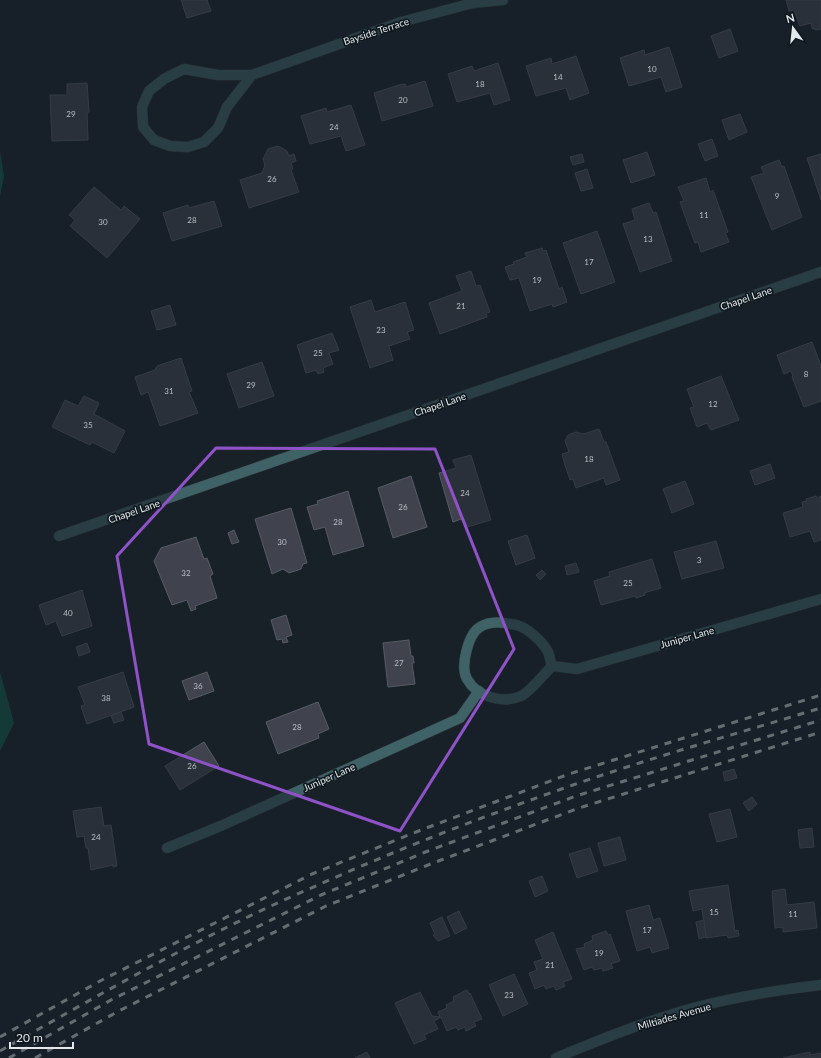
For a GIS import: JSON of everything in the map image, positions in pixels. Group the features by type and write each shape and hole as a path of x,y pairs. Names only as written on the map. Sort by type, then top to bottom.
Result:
{"street":[{"name":"Bayside Terrace","path":"252,75 227,107 218,128 204,142 188,147 170,146 154,140 143,127 142,107 149,91 164,79 184,70 218,76 252,75 401,22 473,3 503,0"},
{"name":"Chapel Lane","path":"59,536 821,272"},
{"name":"Juniper Lane","path":"552,666 577,669 821,599"},
{"path":"499,622 520,625 536,638 548,651 552,666 522,696 507,700 491,698 478,691 467,679 464,661 468,642 480,627 499,622"},
{"name":"Juniper Lane","path":"168,848 223,825 460,718 478,691"},
{"name":"Miltiades Avenue","path":"556,1058 610,1035 693,1008 782,990 821,986"}],"highlighted area":[{"path":"216,448 435,449 514,649 400,831 149,744 117,556"}],"shaded area":[{"path":"0,151 4,176 0,196"},
{"path":"0,672 14,723 0,751"}],"building":[{"path":"181,0 207,0 211,11 187,18"},
{"path":"786,0 821,0 821,29 816,30 812,28 811,23 800,26 794,10 789,11"},
{"path":"730,29 738,51 719,58 711,36"},
{"path":"669,47 682,87 666,92 661,77 629,86 620,58 644,50 645,55"},
{"path":"576,56 589,93 570,100 566,88 536,96 526,66 551,58 552,64"},
{"path":"498,63 510,100 494,105 490,93 457,102 448,74 472,66 474,71"},
{"path":"425,81 433,106 382,121 374,93 399,85 405,84 406,87"},
{"path":"87,83 89,112 87,112 88,140 52,141 50,95 67,95 67,84"},
{"path":"351,105 365,145 346,151 341,136 310,144 301,116 326,108 327,112"},
{"path":"740,114 747,132 729,140 722,120"},
{"path":"712,139 718,156 705,161 698,144"},
{"path":"278,146 287,151 289,156 294,154 296,161 291,163 293,169 291,170 299,192 249,208 240,180 262,173 265,165 263,159 268,149"},
{"path":"647,152 655,175 631,183 623,160"},
{"path":"582,154 584,162 573,165 570,157"},
{"path":"821,154 821,200 807,158"},
{"path":"779,160 782,167 784,166 802,217 772,230 751,177 764,173 761,167"},
{"path":"587,169 593,188 581,191 575,173"},
{"path":"706,178 710,192 713,190 728,232 725,233 729,242 701,252 698,242 695,243 680,202 684,201 678,187"},
{"path":"94,187 121,210 124,206 140,219 107,258 70,226 75,220 69,215"},
{"path":"214,201 222,226 172,241 163,213 188,205 189,208"},
{"path":"649,203 653,213 656,212 672,261 640,272 623,224 635,220 632,209"},
{"path":"597,231 615,282 581,294 563,243"},
{"path":"542,248 543,251 546,250 559,289 562,287 567,302 553,307 552,304 530,311 519,278 510,280 505,267 514,264 513,262 527,257 525,253"},
{"path":"471,271 476,286 480,285 490,312 486,313 487,317 440,334 429,303 462,291 456,276"},
{"path":"371,300 375,312 405,302 414,330 407,332 410,339 389,346 393,360 370,368 350,307"},
{"path":"170,305 176,325 157,330 151,311"},
{"path":"332,333 339,350 329,353 333,364 323,368 324,372 318,374 316,370 306,373 297,345"},
{"path":"812,342 821,366 821,401 804,407 791,371 784,374 777,355"},
{"path":"181,358 192,391 189,392 198,413 160,426 148,392 141,395 135,377 155,370 157,366"},
{"path":"262,362 274,396 239,408 227,374"},
{"path":"721,376 739,420 711,430 707,423 697,427 690,408 694,407 687,389"},
{"path":"84,396 99,403 94,414 125,431 114,453 92,442 90,445 52,427 65,400 78,406"},
{"path":"599,429 604,442 606,442 620,480 606,485 604,478 576,488 573,479 570,480 562,454 569,452 565,441 568,435 576,432 583,434"},
{"path":"471,455 491,520 467,527 464,518 453,522 439,473 456,468 453,460"},
{"path":"770,464 775,478 755,485 750,471"},
{"path":"411,476 427,527 393,538 378,488"},
{"path":"685,481 694,504 672,513 663,489"},
{"path":"348,491 364,546 333,555 325,527 314,530 307,507 318,504 317,501"},
{"path":"816,496 817,498 821,496 821,540 814,542 810,531 790,537 783,513 803,507 802,502"},
{"path":"291,508 307,563 303,564 301,569 289,573 283,569 272,574 255,519"},
{"path":"234,530 239,542 232,544 228,533"},
{"path":"527,535 535,558 516,565 508,541"},
{"path":"196,537 204,559 207,558 213,574 210,576 217,598 195,606 196,609 191,611 187,600 172,605 154,561 161,548"},
{"path":"716,541 724,568 682,579 674,552"},
{"path":"652,559 661,588 644,593 645,595 636,598 635,596 601,605 594,581 610,576 609,572"},
{"path":"576,563 579,572 567,575 565,566"},
{"path":"542,570 546,574 540,580 536,575"},
{"path":"82,590 92,626 62,636 56,621 46,625 39,605"},
{"path":"286,615 292,635 286,637 288,642 283,643 282,639 277,640 271,620"},
{"path":"409,640 411,656 413,656 414,663 412,663 415,684 388,687 383,643"},
{"path":"87,643 90,652 79,656 76,647"},
{"path":"123,672 134,707 87,724 81,706 85,705 78,687"},
{"path":"207,672 214,691 189,700 182,681"},
{"path":"318,702 329,729 318,734 319,738 278,754 266,722"},
{"path":"121,712 124,720 114,723 111,716"},
{"path":"204,742 219,766 180,790 165,766"},
{"path":"734,769 737,778 725,781 723,772"},
{"path":"752,797 757,804 749,811 743,803"},
{"path":"101,807 104,826 111,825 117,866 113,867 113,865 91,870 88,848 86,848 84,836 77,837 73,811"},
{"path":"730,809 737,837 717,842 709,814"},
{"path":"812,828 814,847 800,848 798,830"},
{"path":"620,837 626,860 604,866 598,843"},
{"path":"590,848 598,871 577,878 569,854"},
{"path":"542,876 548,891 535,897 529,881"},
{"path":"728,885 735,931 738,930 739,936 728,938 727,935 706,938 702,909 693,911 689,891"},
{"path":"785,889 787,905 814,902 817,928 783,932 783,927 775,928 772,891"},
{"path":"649,905 653,920 660,918 669,948 652,953 650,947 637,951 626,911"},
{"path":"459,911 467,928 455,934 447,917"},
{"path":"442,917 450,936 438,941 433,935 435,934 430,923"},
{"path":"704,920 706,937 699,939 696,922"},
{"path":"606,931 608,935 610,934 620,961 611,964 613,968 603,971 602,968 594,970 592,967 584,970 576,949 585,947 584,944 593,940 592,936"},
{"path":"553,932 572,979 563,982 565,986 556,990 554,986 546,989 544,985 535,989 529,973 537,970 534,962 543,959 535,940"},
{"path":"514,974 528,1004 503,1016 489,985"},
{"path":"467,990 469,994 470,993 482,1019 474,1022 476,1026 466,1031 465,1027 458,1030 456,1027 447,1031 441,1017 434,1021 438,1029 424,1035 426,1039 414,1044 395,1003 420,992 432,1016 440,1017 438,1012 447,1008 446,1005 454,1001 453,997"},
{"path":"367,1052 370,1058 355,1058"},
{"path":"810,1052 810,1055 821,1053 821,1058 783,1058"}],"railway":[{"path":"0,1037 100,981 312,874 421,830 569,774 821,695"},
{"path":"0,1051 117,985 196,943 277,903 349,871 476,820 573,785 665,755 821,708"},
{"path":"9,1058 111,1000 321,895 428,851 576,796 821,720"},
{"path":"35,1058 117,1012 326,906 433,863 579,808 821,732"}]}
